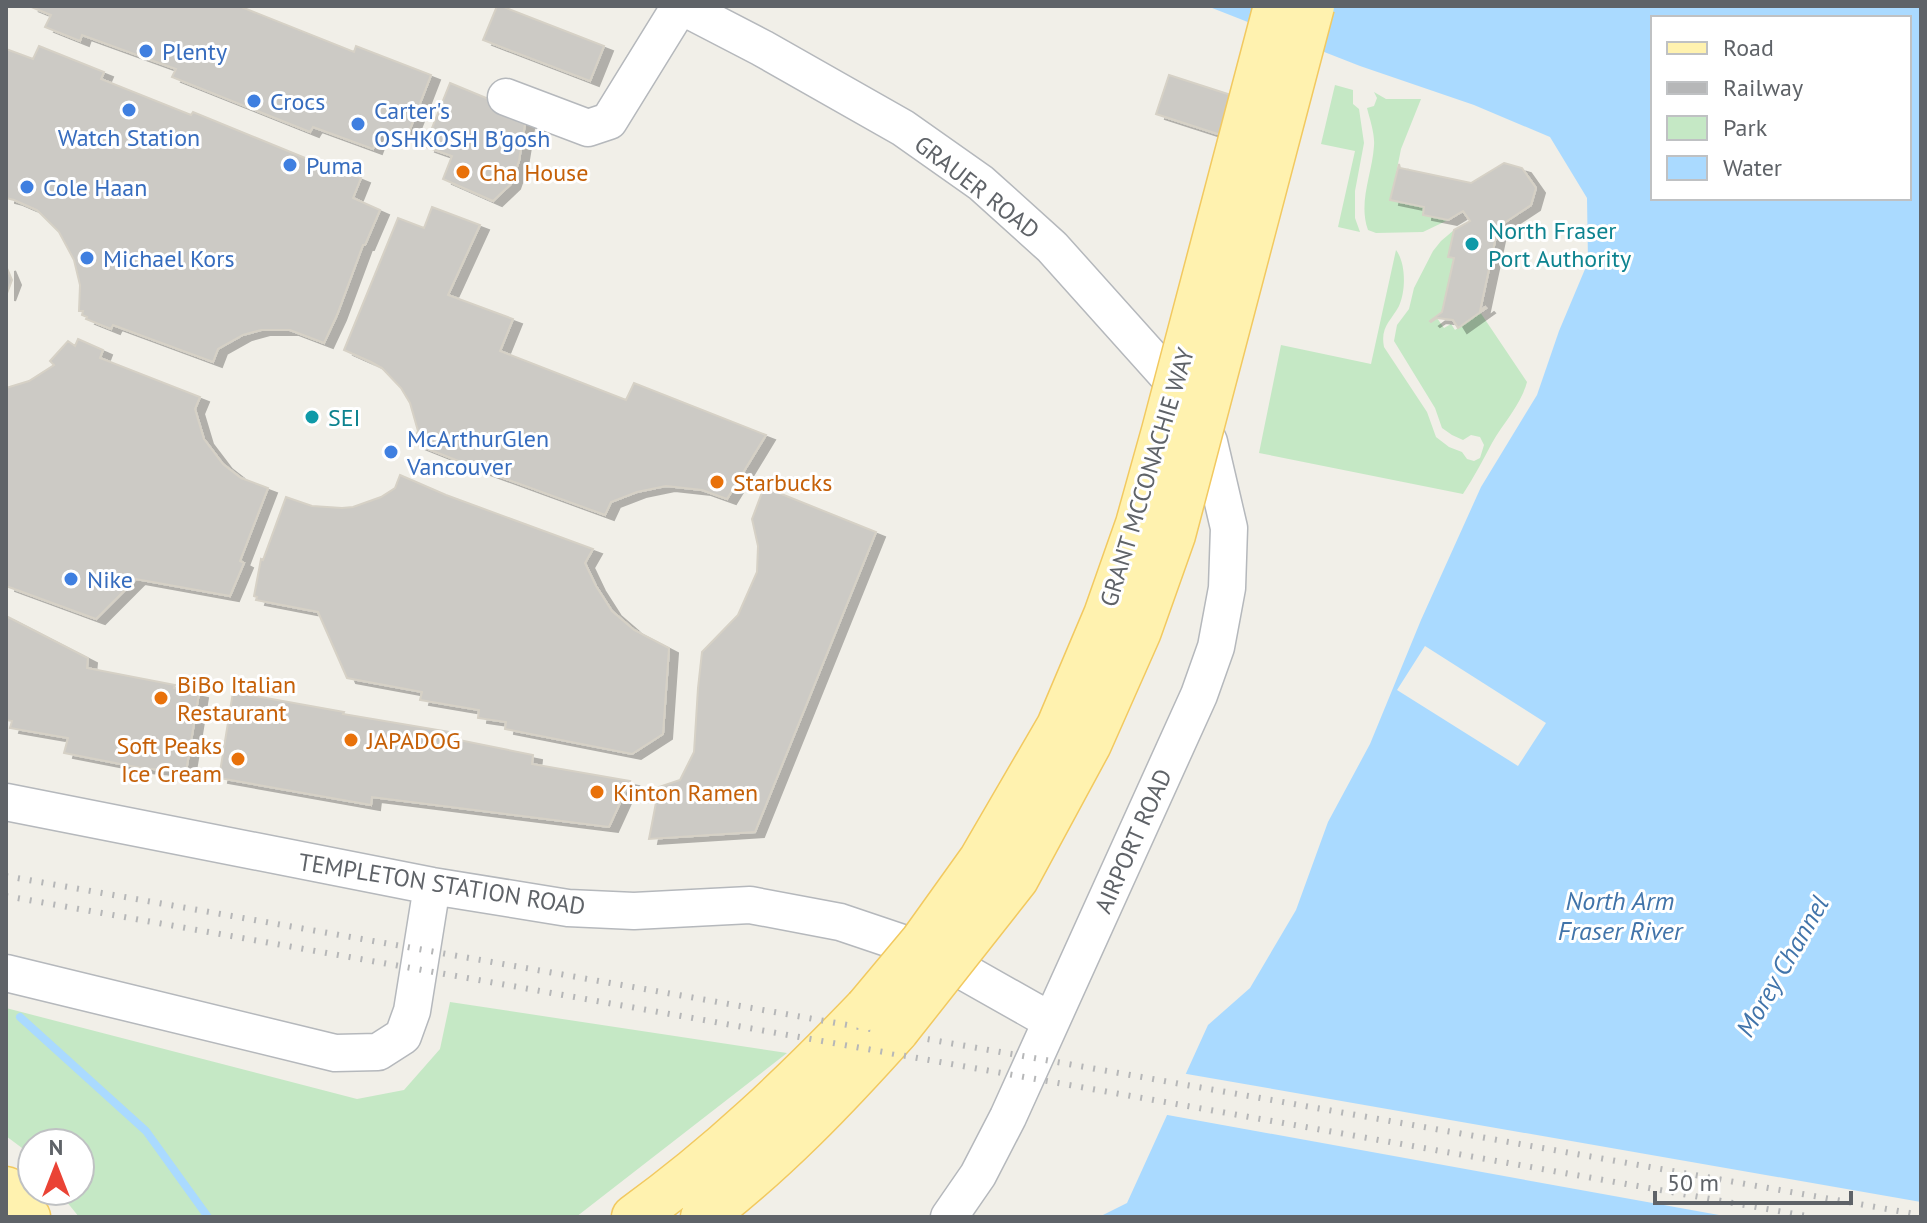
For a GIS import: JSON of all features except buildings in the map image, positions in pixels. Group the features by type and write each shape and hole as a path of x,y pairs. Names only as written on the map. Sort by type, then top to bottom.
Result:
{"main road":[{"name":"GRANT MCCONACHIE WAY","path":"703,1217 725,1201 837,1095 882,1019 896,975 981,860 1059,726 1106,615 1138,524 1276,6"},
{"name":"GRANT MCCONACHIE WAY","path":"634,1217 882,1019 1016,879 1089,744 1139,631 1173,535 1312,6"},
{"path":"6,1189 28,1217"}],"street":[{"path":"506,97 588,128 601,136 680,6"},
{"name":"GRAUER ROAD","path":"680,6 762,48 903,128 981,183 1052,247 1191,402 1209,442"},
{"name":"AIRPORT ROAD","path":"949,1217 985,1161 1008,1117 1199,695 1216,647 1227,588 1229,528 1209,442"},
{"name":"TEMPLETON STATION ROAD","path":"6,802 432,886 568,908 634,911 750,905 840,922 929,952 1051,1021"},
{"path":"6,973 335,1053 378,1052 403,1036 412,1011 432,886"}],"green space":[{"path":"1335,85 1353,90 1353,104 1359,109 1364,143 1355,191 1355,218 1360,232 1338,227 1355,151 1321,144"},
{"path":"1374,92 1386,99 1421,99 1401,149 1391,199 1424,207 1423,215 1448,220 1423,232 1376,233 1368,230 1364,209 1374,141 1367,108 1374,106 1377,98"},
{"path":"1454,230 1448,257 1454,258 1442,311 1430,321 1437,318 1444,328 1451,324 1455,330 1480,312 1527,382 1463,494 1259,453 1281,345 1371,364 1396,250 1403,269 1403,293 1385,329 1384,347 1427,412 1436,437 1462,452 1467,459 1474,461 1480,458 1484,445 1480,437 1471,435 1463,440 1442,428 1435,408 1394,341 1397,325 1409,309 1414,288 1433,251"},
{"path":"450,1002 787,1053 576,1217 79,1217 71,1207 96,1207 96,1127 16,1127 16,1144 6,1136 6,1008 357,1099 404,1090 440,1049"}],"water":[{"name":"North Arm Fraser River","path":"1207,6 1921,6 1921,1217 1099,1217 1127,1203 1208,1025 1250,988 1296,910 1328,822 1370,744 1481,487 1537,395 1588,262 1587,198 1550,137 1474,105 1360,66"}],"pier":[{"path":"1425,646 1546,723 1518,766 1397,690"},
{"path":"1181,1073 1921,1202 1921,1217 1730,1217 1162,1114"}],"waterway":[{"path":"20,1017 146,1131 208,1217"}],"railway":[{"path":"6,876 1921,1215"},
{"path":"6,896 1812,1217"}],"place":[{"name":"Plenty","path":"146,51"},
{"name":"Crocs","path":"254,101"},
{"name":"Watch Station","path":"129,110"},
{"name":"Carter's OSHKOSH B'gosh","path":"358,124"},
{"name":"Puma","path":"290,165"},
{"name":"Cha House","path":"463,172"},
{"name":"Cole Haan","path":"27,187"},
{"name":"North Fraser Port Authority","path":"1472,244"},
{"name":"Michael Kors","path":"87,258"},
{"name":"SEI","path":"312,417"},
{"name":"McArthurGlen Vancouver","path":"391,452"},
{"name":"Starbucks","path":"717,482"},
{"name":"Nike","path":"71,579"},
{"name":"BiBo Italian Restaurant","path":"161,698"},
{"name":"JAPADOG","path":"351,740"},
{"name":"Soft Peaks Ice Cream","path":"238,759"},
{"name":"Kinton Ramen","path":"597,792"}],"water label":[{"name":"Morey Channel","path":"1782,966"}]}
